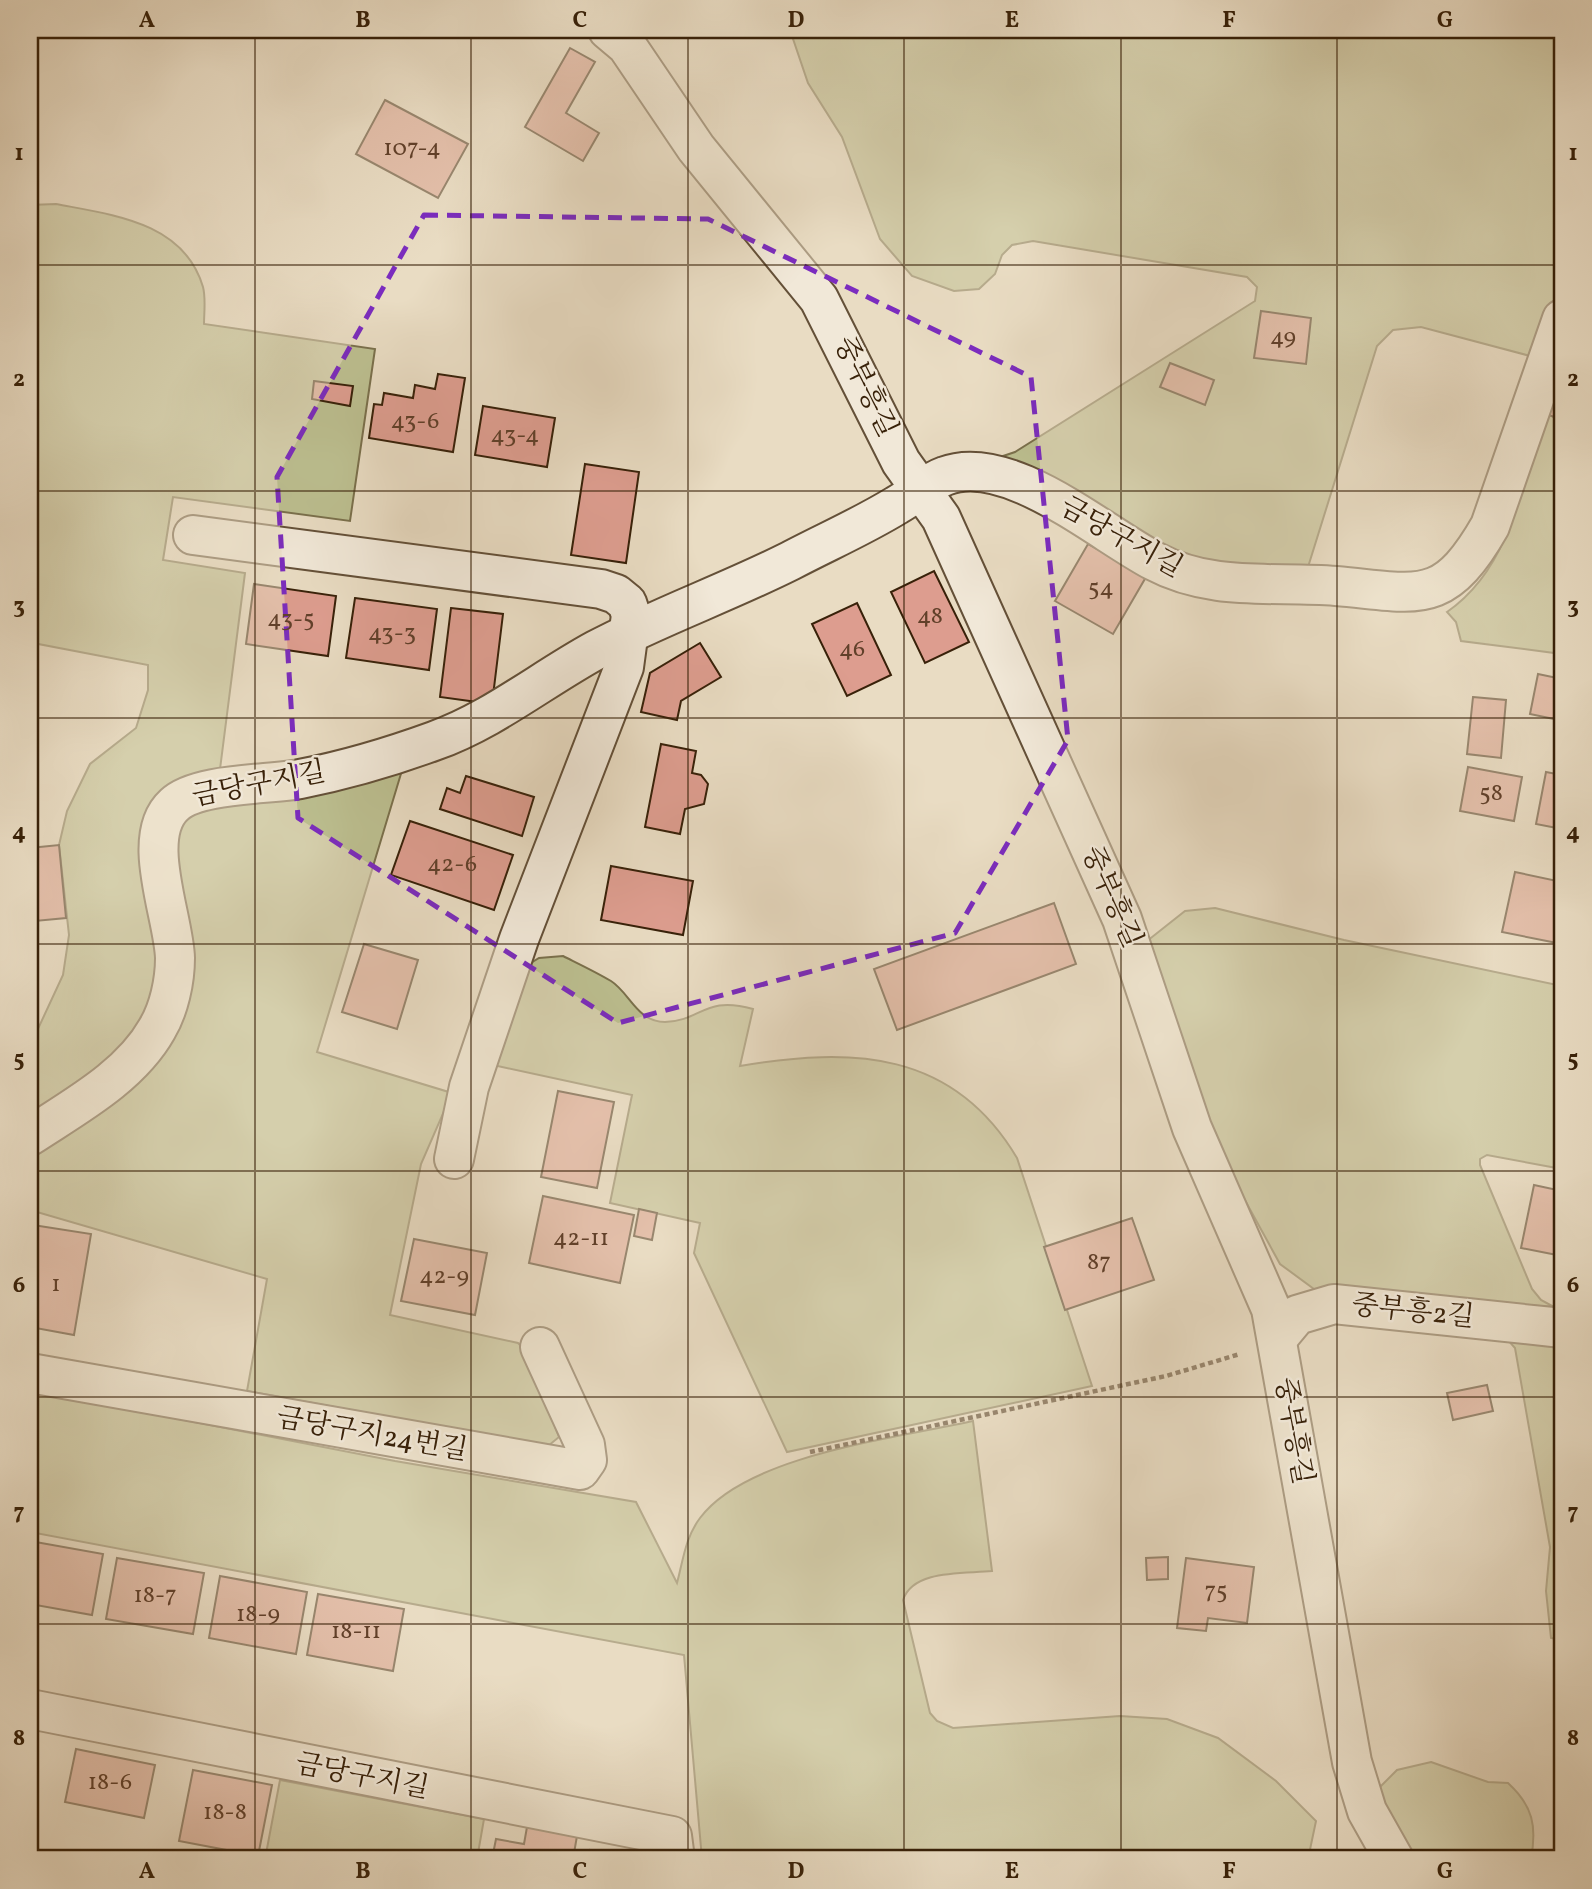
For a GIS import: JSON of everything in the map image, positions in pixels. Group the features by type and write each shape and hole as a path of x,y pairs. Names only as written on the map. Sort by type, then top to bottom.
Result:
{"street":[{"name":"중부흥길","path":"608,30 627,46 696,148 819,299 901,462 941,518 1122,919 1139,962 1192,1128 1271,1309 1352,1762 1367,1811 1394,1859"},
{"name":"금당구지길","path":"30,1136 87,1098 118,1073 157,1030 171,995 175,957 162,883 159,845 162,820 176,802 206,791 296,779 376,761 451,735 525,696 595,650 747,583 922,490 940,477 964,470 991,474 1019,483 1157,563 1195,578 1214,582 1324,585 1405,593 1432,591 1452,579 1473,557 1490,526 1562,319"},
{"path":"193,535 601,589 616,594 627,603 631,615 624,667 519,939 478,1062 454,1159"},
{"name":"중부흥2길","path":"1276,1339 1297,1315 1334,1304 1562,1328"},
{"name":"금당구지24번길","path":"30,1373 580,1470 587,1460 585,1446 540,1346"},
{"name":"금당구지길","path":"30,1709 270,1759 672,1836 675,1859"}],"path":[{"path":"810,1452 1166,1376 1216,1362 1276,1339"}],"highlighted area":[{"path":"424,215 708,219 1031,377 1068,740 955,933 618,1023 298,818 277,477"}],"green space":[{"path":"790,30 1562,30 1562,292 1534,357 1421,327 1393,330 1377,346 1308,567 1207,570 997,458 1015,452 1255,301 1257,287 1247,277 1033,241 1012,245 1002,255 995,274 979,289 954,291 912,276 880,239 842,137 808,83"},
{"path":"56,204 100,212 144,225 180,248 194,265 203,287 204,324 375,349 350,521 173,497 163,560 245,573 219,777 175,786 166,953 153,1021 30,1123 30,1046 63,975 69,935 59,845 67,811 90,764 136,728 148,690 148,665 38,644 30,664 30,205"},
{"path":"1541,412 1562,420 1562,654 1461,641 1456,622 1447,612 1469,593 1500,548 1520,495"},
{"path":"403,767 317,1052 452,1093 421,1164 390,1315 518,1343 525,1350 559,1437 548,1446 247,1391 267,1279 30,1210 30,1154 157,1057 171,843 188,813"},
{"path":"1215,908 1344,940 1562,986 1562,1169 1487,1155 1480,1159 1480,1165 1532,1289 1541,1300 1554,1307 1314,1289 1280,1264 1230,1173 1202,1105 1147,941 1185,911"},
{"path":"563,956 611,981 641,1012 655,1021 677,1021 724,1005 753,1009 740,1066 822,1057 860,1058 896,1064 931,1076 962,1095 991,1122 1017,1158 1092,1386 787,1452 694,1253 700,1223 610,1203 632,1095 493,1065 526,966 539,958"},
{"path":"1507,1339 1562,1340 1562,1623 1556,1639 1551,1638 1546,1591 1550,1547 1515,1348"},
{"path":"30,1390 395,1461 636,1502 677,1583 688,1542 700,1518 722,1496 752,1479 826,1452 973,1421 992,1571 954,1573 928,1578 909,1590 903,1600 930,1713 937,1721 953,1728 1120,1716 1167,1719 1218,1738 1276,1781 1316,1821 1308,1859 702,1859 684,1655 30,1532"},
{"path":"1431,1762 1488,1782 1508,1783 1523,1800 1531,1817 1531,1859 1409,1859 1371,1796 1397,1770"},
{"path":"280,1780 484,1819 477,1859 265,1859"}],"building":[{"path":"570,48 595,62 566,113 599,133 583,161 525,127"},
{"path":"385,100 468,144 438,198 356,154"},
{"path":"1261,311 1311,318 1306,364 1254,358"},
{"path":"1562,356 1562,420 1541,412"},
{"path":"1170,363 1214,380 1205,405 1160,387"},
{"path":"438,374 465,378 453,452 369,438 374,404 382,405 384,393 413,398 415,385 435,389"},
{"path":"314,381 353,386 350,406 312,399"},
{"path":"483,406 555,418 547,467 475,455"},
{"path":"585,464 639,472 626,563 571,555"},
{"path":"1088,544 1146,577 1113,634 1055,601"},
{"path":"934,571 969,642 925,663 891,592"},
{"path":"254,584 336,596 328,656 246,644"},
{"path":"355,598 437,609 429,670 346,658"},
{"path":"857,603 891,675 847,696 812,624"},
{"path":"451,608 503,614 492,704 440,697"},
{"path":"700,643 721,677 681,701 677,720 641,712 650,673"},
{"path":"1538,674 1562,679 1554,719 1530,714"},
{"path":"1473,697 1506,700 1501,758 1467,754"},
{"path":"661,744 696,751 692,773 701,775 708,784 704,804 685,809 680,834 645,827"},
{"path":"1468,767 1522,777 1514,821 1460,811"},
{"path":"1546,772 1562,775 1562,829 1536,824"},
{"path":"466,776 534,797 522,836 440,809 447,788 460,793"},
{"path":"410,821 513,855 494,910 391,875"},
{"path":"59,845 66,918 35,921 30,848"},
{"path":"611,866 693,881 683,935 601,920"},
{"path":"1515,872 1562,882 1562,944 1502,932"},
{"path":"1054,903 1076,964 897,1030 874,969"},
{"path":"364,944 418,960 397,1029 342,1012"},
{"path":"558,1091 614,1102 597,1188 541,1177"},
{"path":"1534,1185 1562,1191 1562,1256 1521,1248"},
{"path":"543,1196 634,1215 620,1283 529,1263"},
{"path":"639,1209 657,1213 652,1240 634,1236"},
{"path":"1132,1218 1154,1280 1065,1310 1044,1247"},
{"path":"33,1225 91,1234 74,1335 30,1327 30,1243"},
{"path":"414,1239 487,1253 475,1315 401,1301"},
{"path":"1487,1385 1493,1411 1453,1420 1447,1393"},
{"path":"30,1541 103,1554 92,1615 30,1604"},
{"path":"1168,1557 1168,1579 1147,1580 1146,1558"},
{"path":"117,1558 204,1573 193,1634 106,1619"},
{"path":"1186,1558 1254,1567 1247,1623 1208,1618 1206,1631 1177,1628"},
{"path":"220,1576 307,1592 296,1654 209,1638"},
{"path":"318,1594 404,1609 393,1671 307,1655"},
{"path":"76,1749 155,1765 144,1818 65,1802"},
{"path":"193,1770 272,1785 258,1856 179,1841"},
{"path":"527,1827 577,1836 573,1859 492,1859 496,1839 524,1844"},
{"path":"590,1850 638,1859 588,1859"}]}
